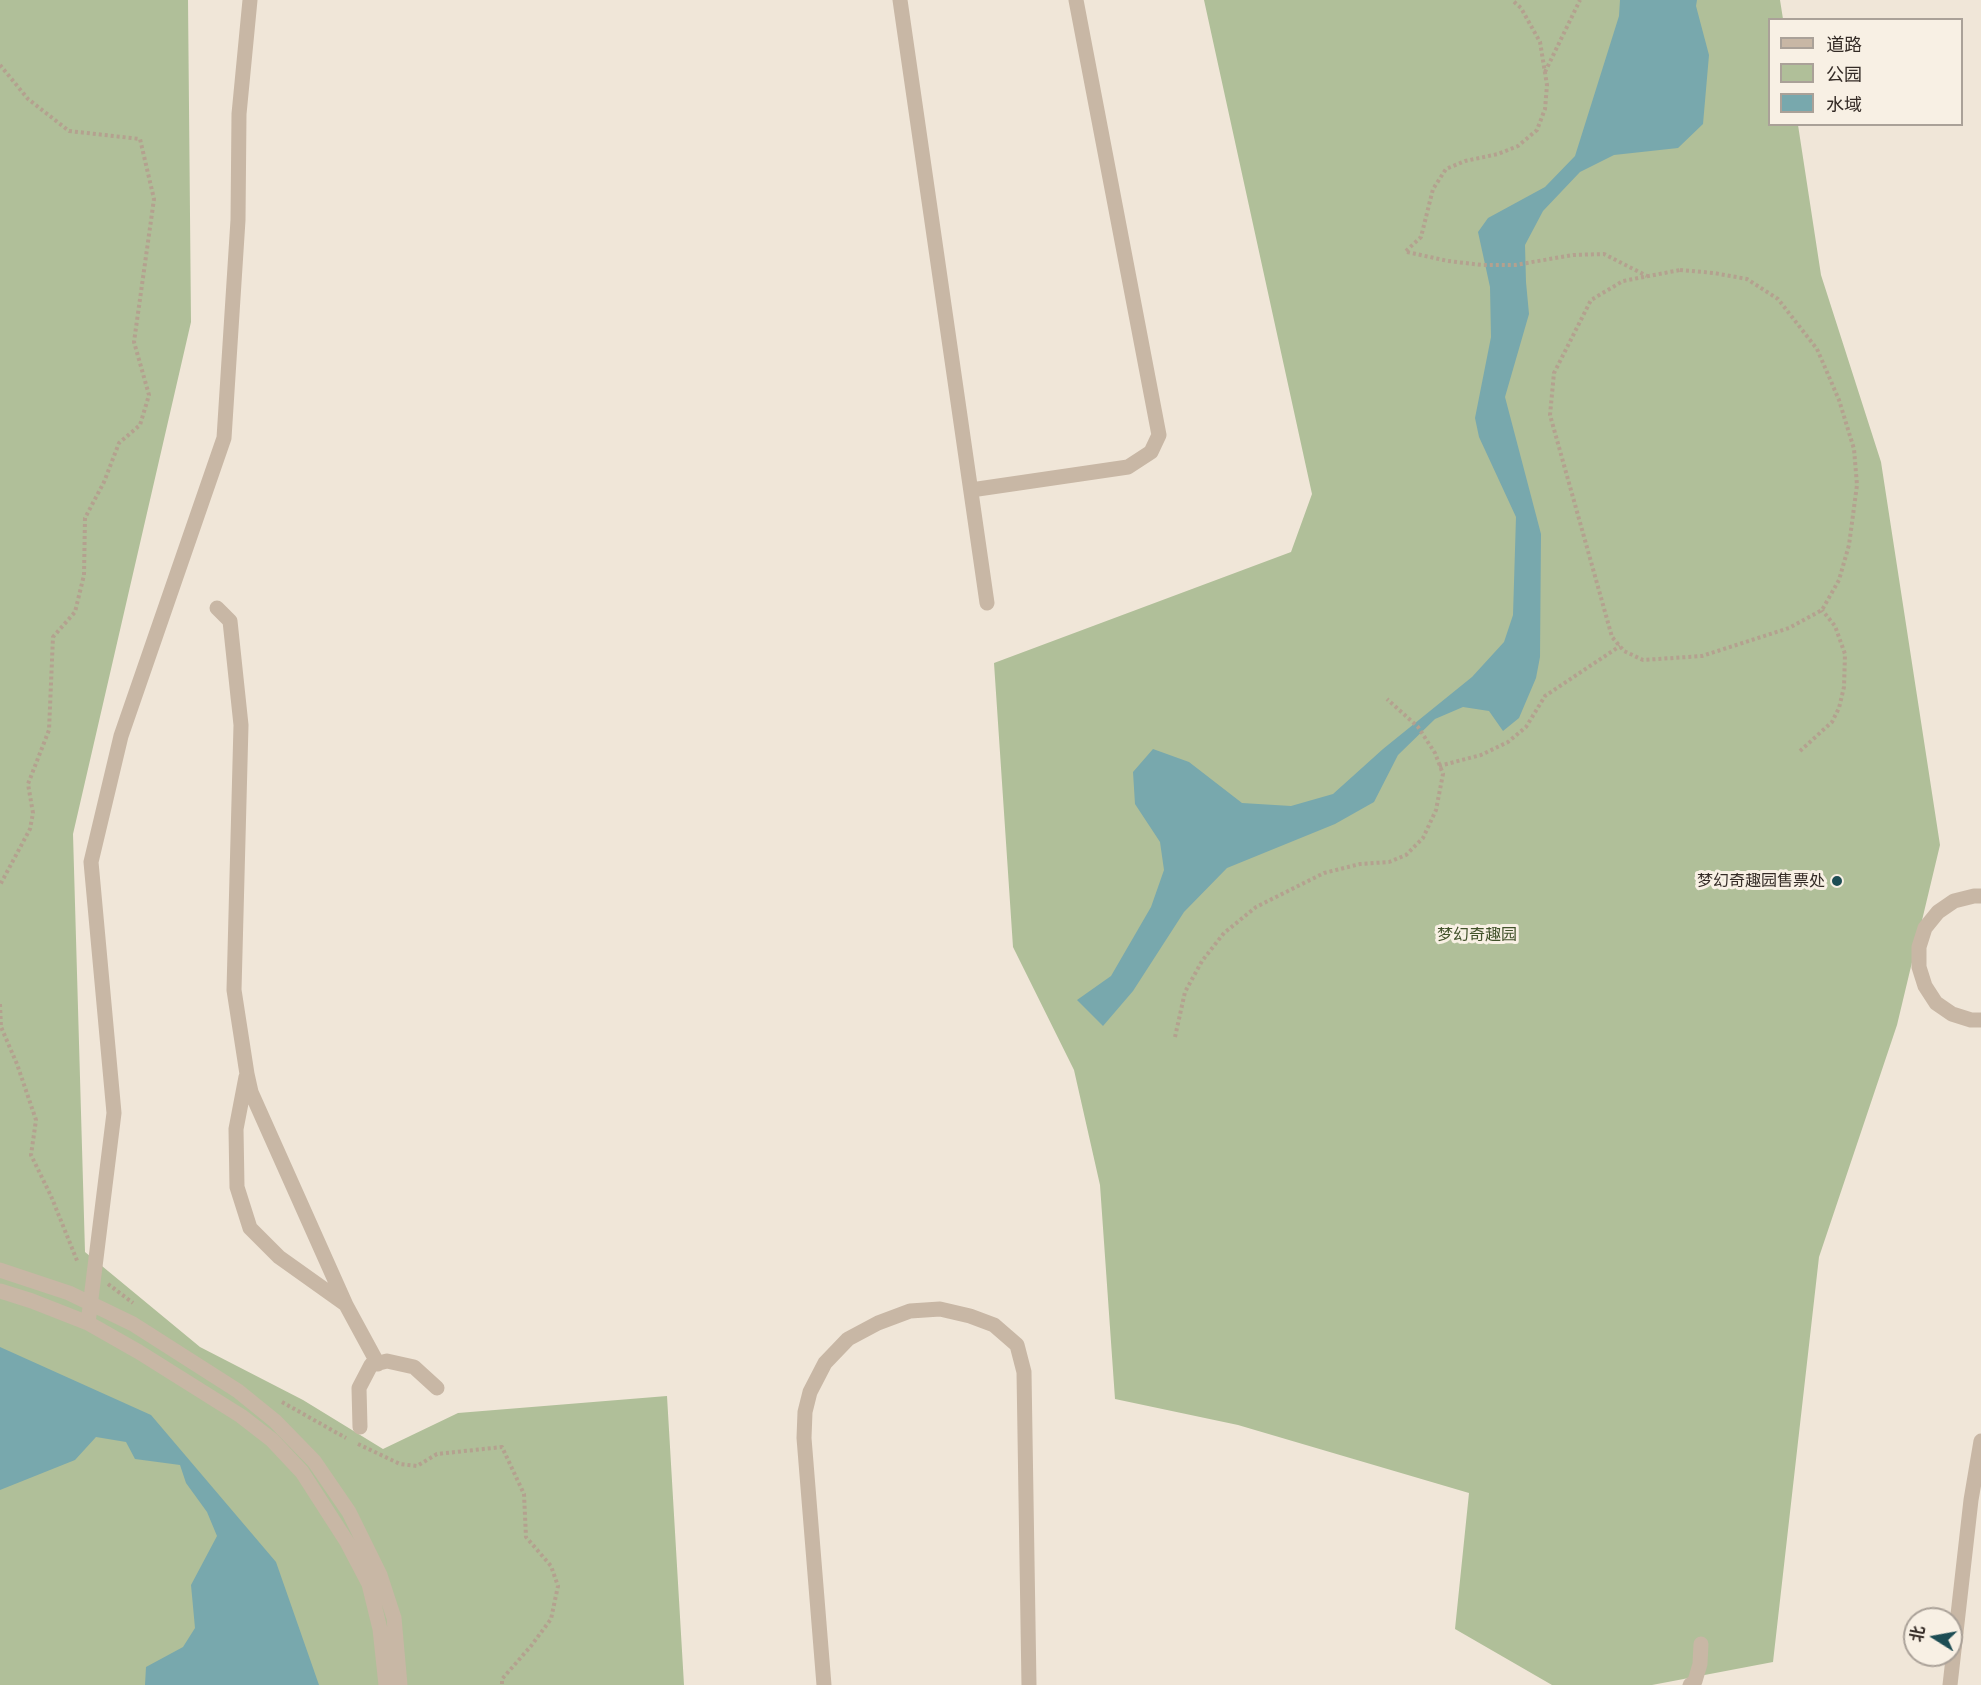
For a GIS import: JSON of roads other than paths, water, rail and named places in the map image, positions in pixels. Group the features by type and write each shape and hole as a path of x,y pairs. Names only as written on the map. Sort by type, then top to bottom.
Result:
{"street":[{"path":"88,1323 114,1113 91,862 122,736 224,438 238,220 239,114 250,0"},
{"path":"900,0 987,603"},
{"path":"971,490 1128,467 1151,452 1159,435 1076,0"},
{"path":"217,608 230,621 242,725 234,990 247,1074 251,1092 346,1305 378,1364"},
{"path":"1981,896 1954,901 1938,912 1926,928 1919,947 1919,967 1924,986 1936,1003 1952,1014 1971,1020 1981,1020"},
{"path":"247,1074 236,1129 237,1187 250,1228 279,1257 346,1305"},
{"path":"0,1270 69,1293 133,1324 238,1391 275,1420 314,1461 349,1512 380,1575 394,1618 399,1685"},
{"path":"0,1291 88,1323 140,1352 241,1416 272,1440 302,1472 347,1542 369,1584 380,1629 386,1685"},
{"path":"824,1685 804,1438 810,1392 825,1363 848,1339 878,1323 910,1311 940,1310 970,1316 994,1325 1017,1345 1024,1372 1029,1685"},
{"path":"360,1427 359,1388 371,1365 387,1361 414,1368 437,1388"},
{"path":"1950,1685 1971,1500 1981,1441"},
{"path":"1690,1685 1695,1681 1700,1664 1701,1644"}],"water":[{"path":"1620,0 1697,0 1696,6 1709,55 1703,124 1678,148 1614,155 1580,172 1543,211 1525,245 1529,314 1505,397 1541,534 1540,657 1536,678 1519,718 1503,731 1489,711 1463,707 1435,719 1398,755 1374,802 1335,824 1227,868 1184,912 1133,991 1103,1026 1077,1000 1111,976 1151,907 1164,870 1160,842 1135,804 1133,772 1153,749 1189,762 1242,803 1291,806 1333,794 1383,749 1472,677 1504,642 1513,615 1516,517 1479,437 1475,418 1491,337 1490,287 1478,232 1488,218 1545,187 1575,156 1619,16"},
{"path":"0,1347 151,1415 276,1562 319,1685 145,1685 146,1667 183,1647 195,1628 191,1585 217,1536 207,1512 186,1483 180,1465 135,1459 126,1442 96,1437 75,1460 0,1490"}],"place":[{"name":"梦幻奇趣园售票处","path":"1837,881"}],"park label":[{"name":"梦幻奇趣园","path":"1477,935"}]}
